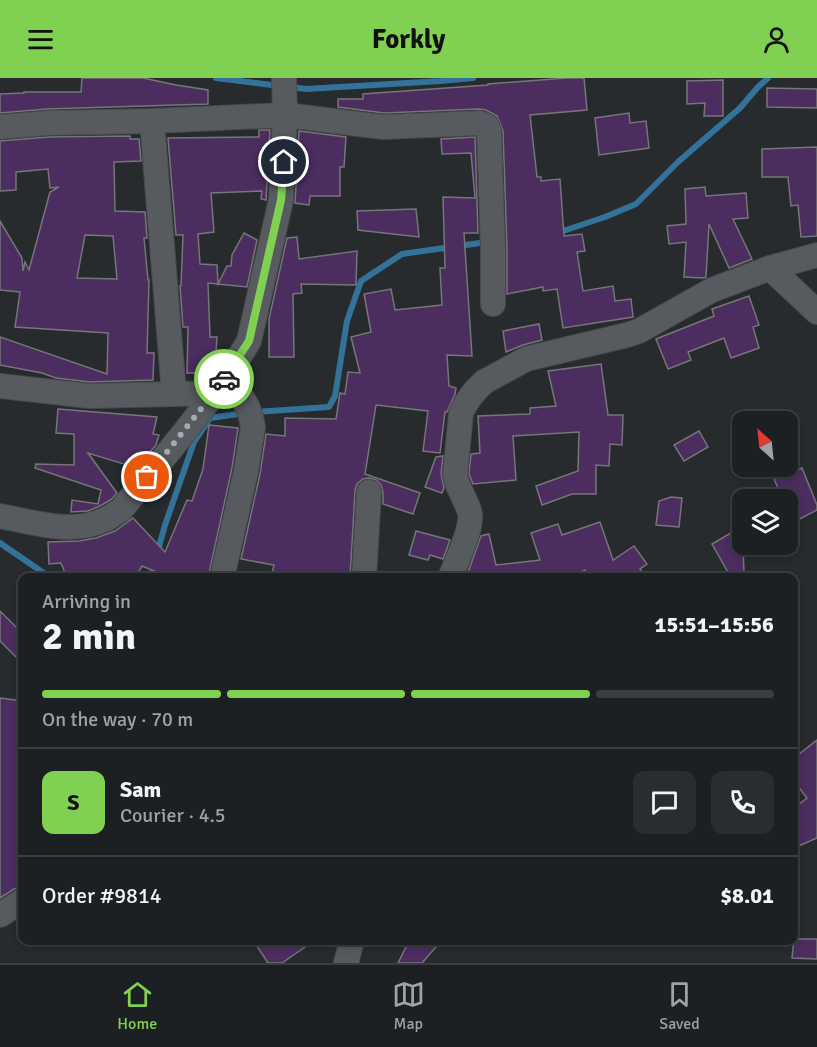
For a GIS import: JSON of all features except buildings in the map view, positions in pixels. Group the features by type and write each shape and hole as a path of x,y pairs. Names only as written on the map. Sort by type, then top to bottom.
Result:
{"street":[{"path":"0,516 64,528 105,520 121,510 213,394 249,341 281,200 285,98"},
{"path":"0,127 47,123 152,121 285,98 383,128 480,123 487,126 489,131 493,303"},
{"path":"152,121 174,394"},
{"path":"452,573 471,522 470,512 455,475 461,413 464,405 478,387 526,359 639,331 712,290 770,268 817,255"},
{"path":"770,268 817,312"},
{"path":"0,386 89,396 240,394 250,413 253,427 246,471 223,573"},
{"path":"364,573 369,492"},
{"path":"0,915 18,904"},
{"path":"346,963 351,945"}],"waterway":[{"path":"216,78 280,86"},
{"path":"291,87 306,89 473,78"},
{"path":"557,233 636,204 678,162 740,108 768,78"},
{"path":"255,412 329,407 335,396 347,321 361,281 402,254 487,242"},
{"path":"157,554 194,442 210,418 245,413"},
{"path":"0,543 44,573"},
{"path":"152,573 154,564"}],"way so far":[{"path":"147,477 224,379"}],"route":[{"path":"224,379 249,341 281,200 284,162"}]}
